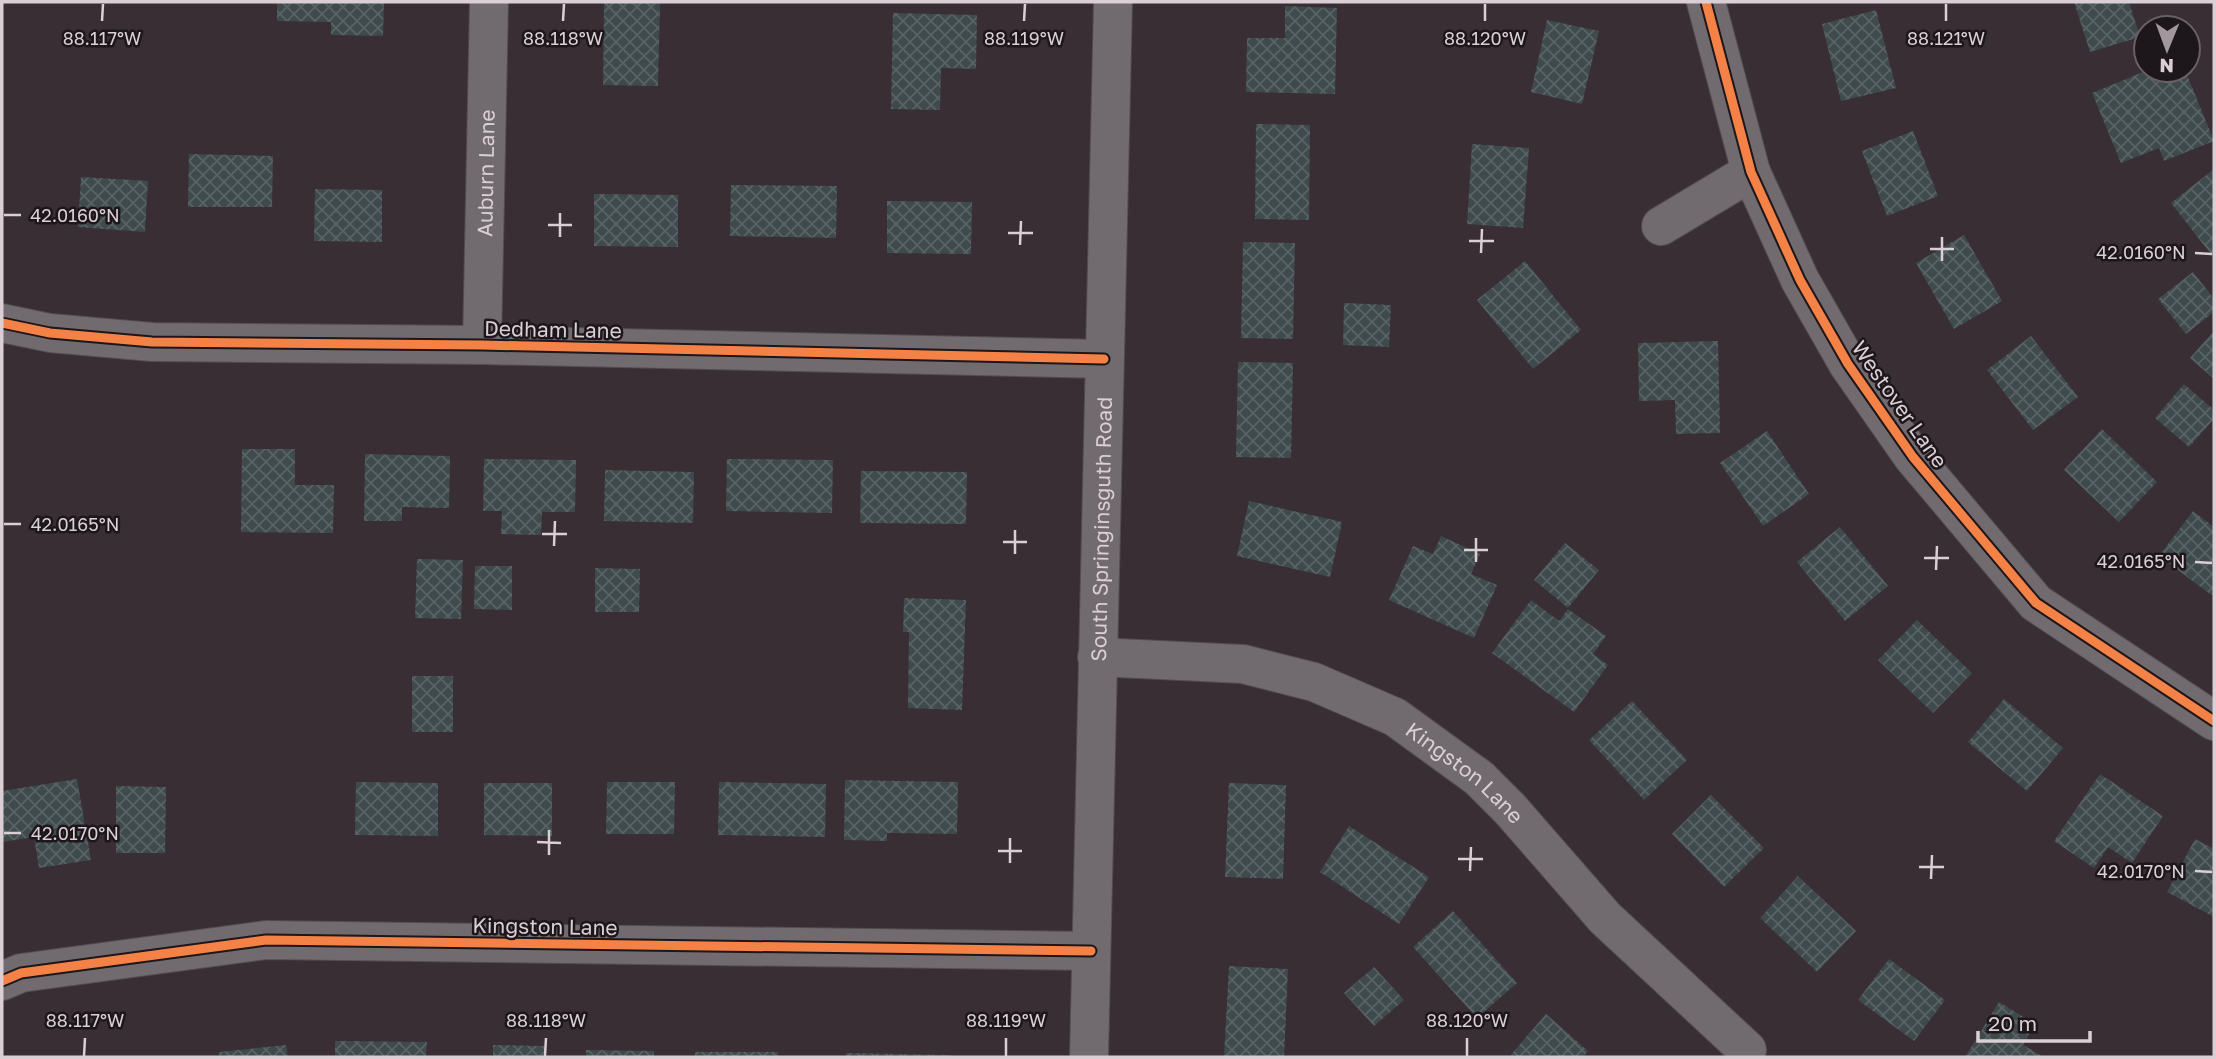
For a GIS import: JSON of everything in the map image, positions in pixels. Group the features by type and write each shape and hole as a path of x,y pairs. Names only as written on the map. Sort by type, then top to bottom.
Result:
{"street":[{"name":"Auburn Lane","path":"482,345 489,2"},
{"name":"South Springinsguth Road","path":"1089,1057 1113,2"},
{"name":"Westover Lane","path":"1706,2 1751,172 1800,280 1848,364 1913,457 2036,603 2214,721"},
{"path":"1661,226 1751,172"},
{"name":"Dedham Lane","path":"2,323 50,333 152,342 482,345 1104,359"},
{"name":"Kingston Lane","path":"1097,657 1242,664 1314,682 1395,716 1479,778 1510,809 1605,918 1749,1055"},
{"name":"Kingston Lane","path":"2,981 21,972 266,940 1091,951"}],"building":[{"path":"277,2 384,2 383,36 331,35 331,22 277,21"},
{"path":"2074,2 2129,2 2133,14 2132,39 2090,52"},
{"path":"604,3 660,3 658,86 603,85"},
{"path":"1285,6 1337,8 1335,94 1246,92 1247,38 1285,38"},
{"path":"1876,10 1896,88 1841,101 1822,24"},
{"path":"893,13 977,15 976,69 941,68 940,110 891,109"},
{"path":"1547,20 1599,31 1582,104 1531,92"},
{"path":"2132,77 2132,84 2191,84 2214,141 2164,161 2159,148 2121,163 2092,93"},
{"path":"1256,124 1310,125 1309,220 1255,219"},
{"path":"1913,131 1938,196 1887,216 1862,151"},
{"path":"1472,144 1529,148 1523,228 1467,224"},
{"path":"189,154 273,156 272,207 188,207"},
{"path":"2214,169 2214,258 2171,203"},
{"path":"81,177 148,181 145,232 78,227"},
{"path":"731,185 837,186 836,238 730,236"},
{"path":"315,189 382,190 382,242 314,241"},
{"path":"594,194 678,195 678,247 594,246"},
{"path":"887,201 972,202 971,254 887,253"},
{"path":"1964,235 2002,301 1954,329 1916,263"},
{"path":"1243,242 1295,243 1293,339 1241,338"},
{"path":"1525,261 1581,330 1533,369 1477,300"},
{"path":"2193,272 2214,299 2214,312 2186,334 2158,299"},
{"path":"1344,303 1391,305 1389,347 1343,345"},
{"path":"2214,331 2214,379 2190,358"},
{"path":"2031,336 2078,397 2033,430 1987,370"},
{"path":"1718,341 1720,433 1676,434 1675,400 1639,401 1638,343"},
{"path":"1238,362 1293,363 1291,458 1236,457"},
{"path":"2184,384 2214,410 2214,419 2189,447 2155,418"},
{"path":"2102,429 2157,482 2119,522 2064,470"},
{"path":"1767,431 1809,494 1763,526 1720,463"},
{"path":"242,449 295,449 295,485 334,485 333,533 241,532"},
{"path":"365,454 450,456 449,508 402,507 402,521 364,521"},
{"path":"484,459 576,460 575,512 542,512 541,535 501,534 502,511 483,511"},
{"path":"727,459 833,460 832,513 726,511"},
{"path":"605,470 694,472 693,523 604,521"},
{"path":"861,471 967,472 966,524 860,523"},
{"path":"1249,501 1342,522 1330,577 1237,556"},
{"path":"2193,511 2214,527 2214,597 2159,556"},
{"path":"1840,527 1888,586 1845,621 1797,562"},
{"path":"1441,536 1480,554 1471,574 1497,585 1474,638 1389,600 1413,546 1433,554"},
{"path":"1565,543 1599,570 1568,608 1534,580"},
{"path":"417,559 463,560 461,619 415,618"},
{"path":"475,566 512,566 512,610 474,609"},
{"path":"595,568 640,569 639,612 595,612"},
{"path":"904,598 966,600 962,710 908,708 909,632 903,632"},
{"path":"1531,600 1559,621 1568,609 1606,636 1593,654 1608,665 1574,712 1492,653"},
{"path":"1917,620 1972,673 1933,713 1878,660"},
{"path":"412,676 453,676 453,732 412,732"},
{"path":"2004,699 2063,748 2027,791 1968,742"},
{"path":"1632,701 1687,760 1644,800 1589,740"},
{"path":"2100,774 2163,816 2132,863 2108,847 2094,868 2054,841"},
{"path":"77,779 91,860 39,868 34,837 2,842 2,791"},
{"path":"845,780 958,782 957,834 887,833 887,841 844,840"},
{"path":"356,782 438,783 438,836 355,835"},
{"path":"607,782 675,782 674,834 606,834"},
{"path":"719,782 826,784 825,837 718,835"},
{"path":"484,783 552,783 552,836 484,835"},
{"path":"1229,783 1286,785 1283,879 1225,877"},
{"path":"116,786 166,787 165,853 116,853"},
{"path":"1711,795 1764,848 1724,887 1672,834"},
{"path":"1349,826 1429,877 1399,924 1320,872"},
{"path":"2195,839 2214,849 2214,917 2167,892"},
{"path":"1798,876 1856,931 1817,972 1760,918"},
{"path":"1453,911 1517,983 1477,1018 1413,947"},
{"path":"1889,959 1945,1000 1914,1041 1858,1000"},
{"path":"1229,966 1288,969 1284,1057 1224,1057"},
{"path":"1374,967 1404,1000 1374,1026 1344,993"},
{"path":"1999,1002 2035,1024 2023,1045 2044,1057 1965,1057"},
{"path":"1546,1014 1588,1051 1583,1057 1509,1057"},
{"path":"335,1041 427,1042 426,1057 335,1057"},
{"path":"286,1045 288,1057 219,1057 219,1052"},
{"path":"493,1045 546,1046 546,1057 493,1057"},
{"path":"586,1050 654,1051 654,1057 586,1057"},
{"path":"695,1052 778,1052 778,1057 695,1057"},
{"path":"846,1053 952,1055 952,1057 846,1057"}],"cycle path":[{"path":"1706,2 1751,172 1800,280 1848,364 1913,457 2036,603 2214,721"},
{"path":"2,323 50,333 152,342 482,345 1104,359"},
{"path":"2,981 21,973 266,940 1091,951"}]}
